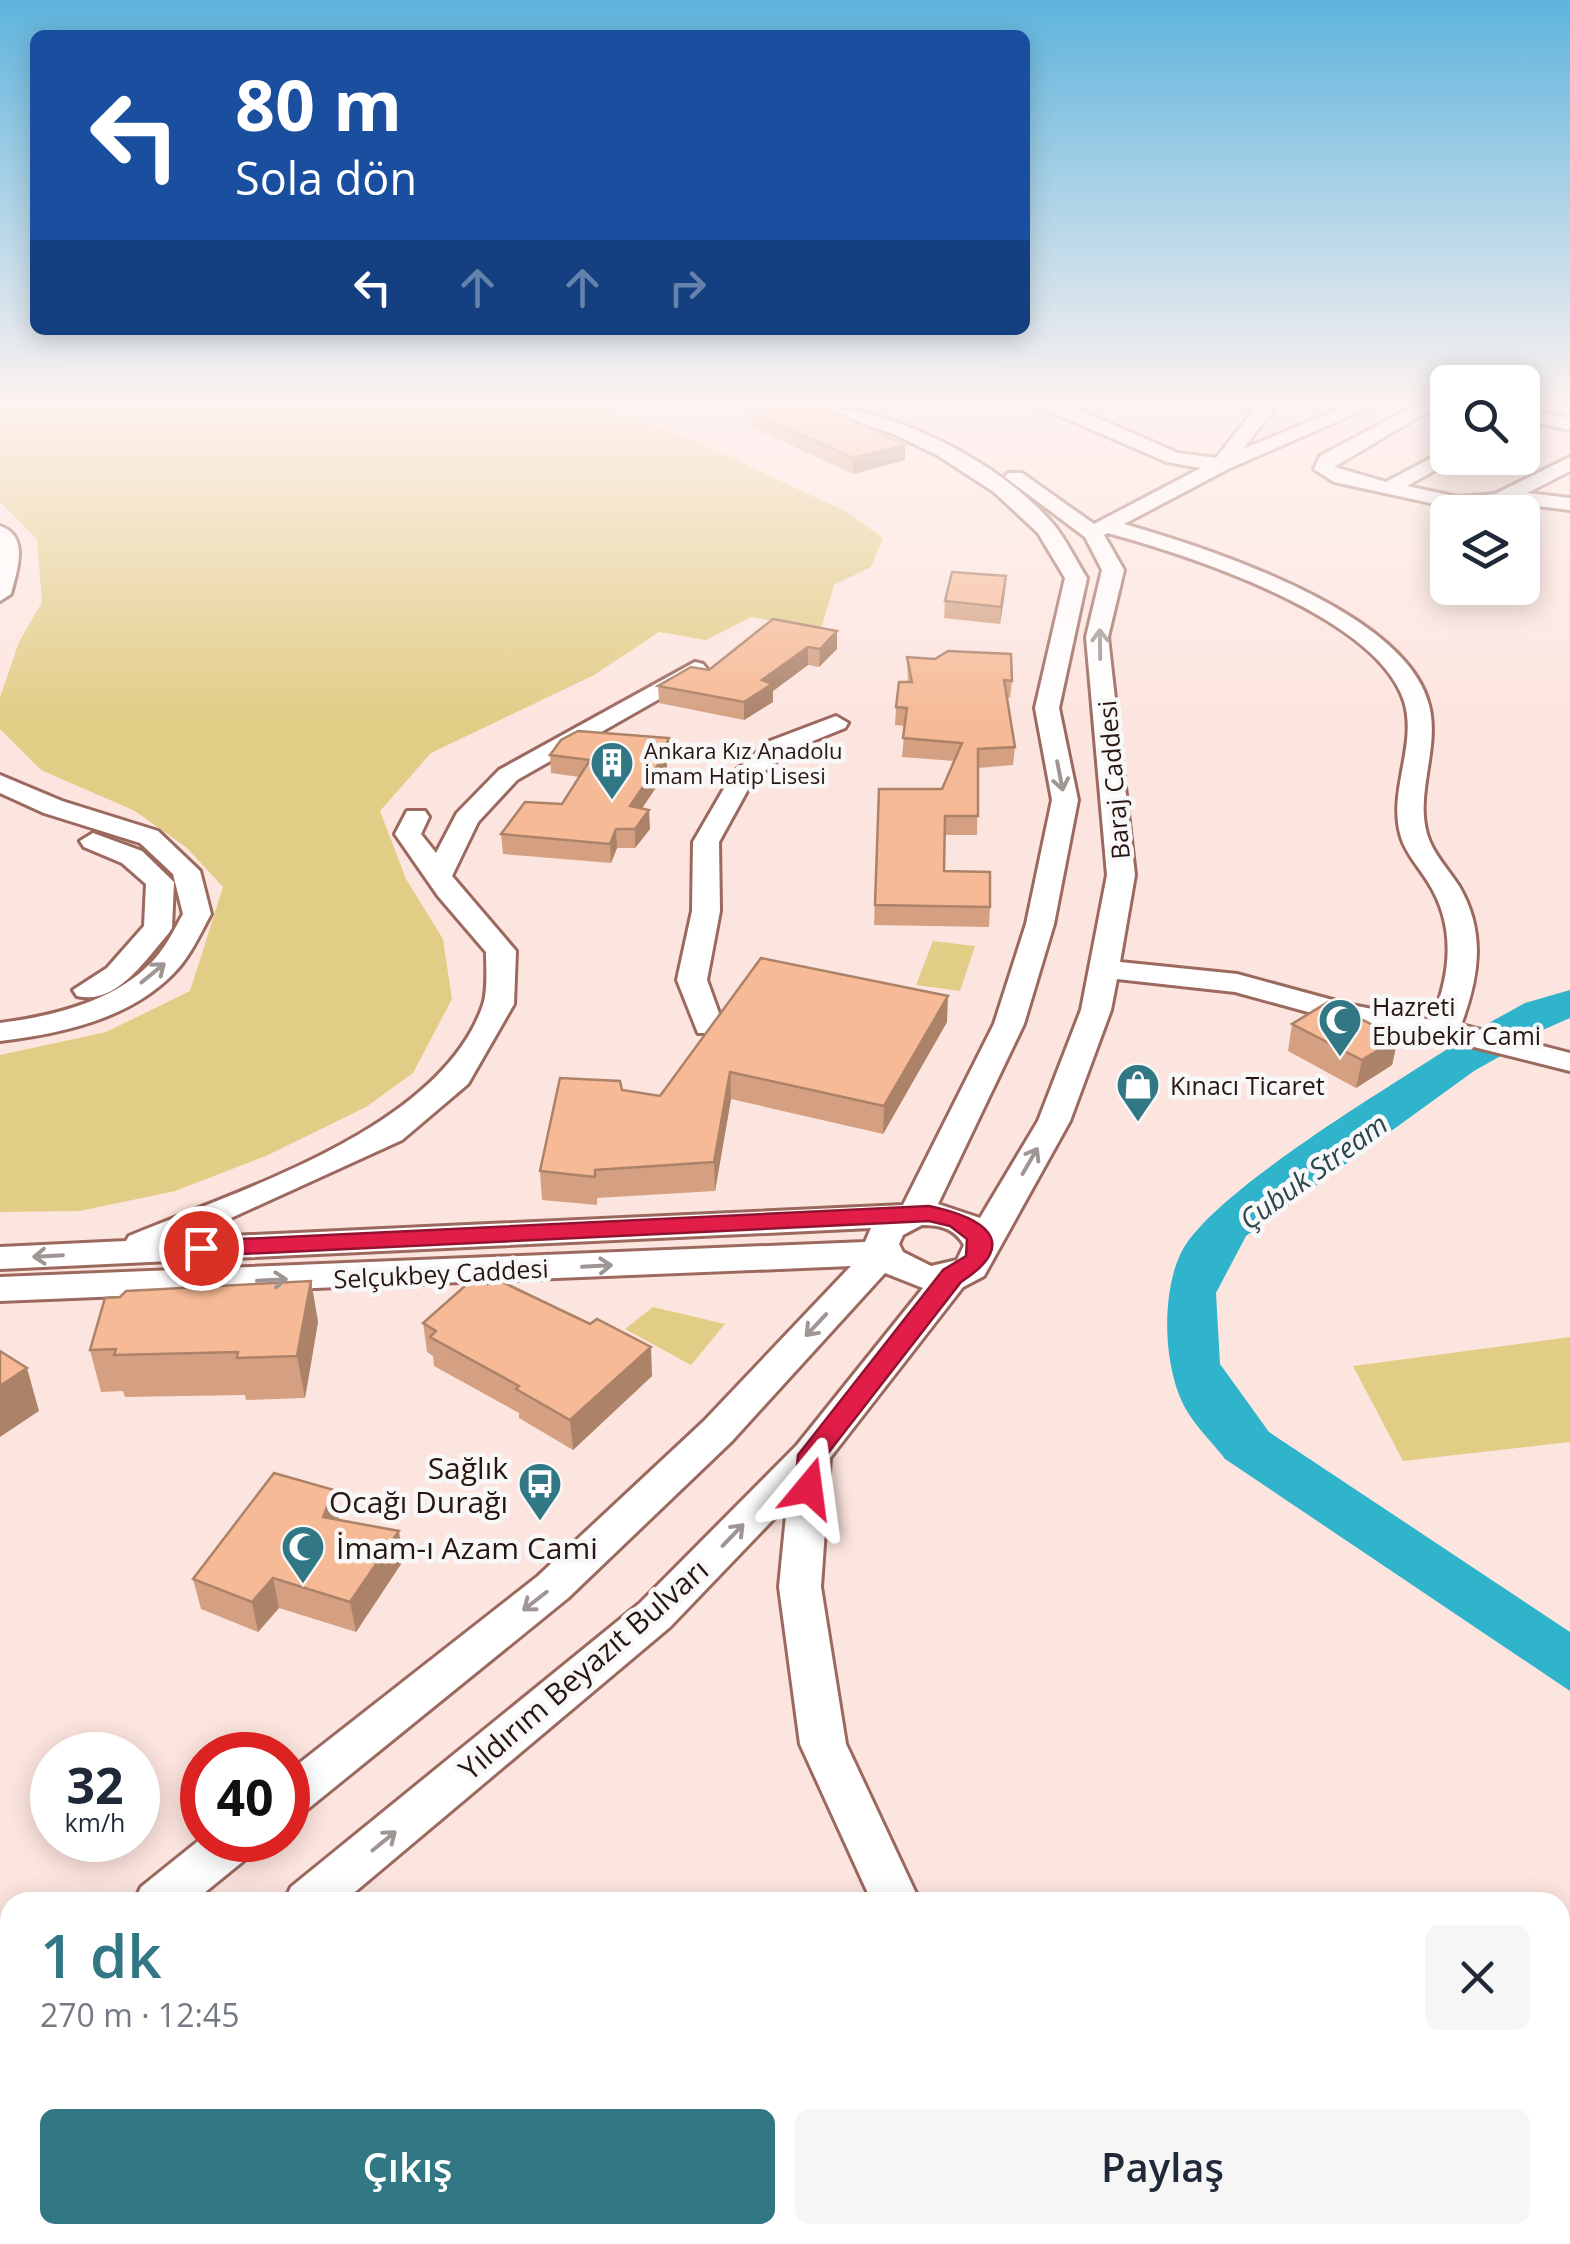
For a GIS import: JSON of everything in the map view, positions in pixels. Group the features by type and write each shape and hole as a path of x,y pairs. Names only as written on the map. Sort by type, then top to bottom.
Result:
{"street":[{"path":"1027,511 1046,528 1058,548 1135,511"},
{"path":"1071,511 1100,529 1209,556 1252,574 1353,630 1403,672 1417,704 1412,828 1448,891 1462,930 1466,960 1449,1032"},
{"name":"Baraj Caddesi","path":"981,1245 1054,1121 1096,1010 1122,875 1098,637 1112,570 1100,529"},
{"path":"0,532 7,538 10,553 0,594"},
{"name":"Baraj Caddesi","path":"914,1215 1009,1024 1040,924 1065,800 1048,708 1076,578 1058,548"},
{"path":"438,876 466,819 508,775 695,669"},
{"path":"708,1028 692,980 706,911 706,842 742,778 779,746 836,723"},
{"path":"0,783 53,808 148,837 186,872 197,914 160,971 109,1003 50,1028 0,1032"},
{"path":"0,807 65,835 104,843 132,856 160,882 158,928 118,974 50,1010 0,1013"},
{"path":"104,1286 122,1252 286,1183 390,1133 457,1077 499,1004 501,950 408,834 416,817"},
{"path":"1104,969 1237,983 1348,1014 1555,1057"},
{"path":"914,1215 958,1220 970,1226 981,1245 977,1260 952,1276 918,1277 902,1272 883,1253 881,1244 890,1225 914,1215"},
{"name":"Selçukbey Caddesi","path":"0,1258 914,1215"},
{"path":"310,1781 553,1588 718,1431 883,1253"},
{"name":"Selçukbey Caddesi","path":"0,1290 883,1253"},
{"name":"Yıldırım Beyazıt Bulvarı","path":"320,1892 654,1616 812,1455 952,1276"},
{"path":"812,1455 800,1587 823,1744 891,1892"},
{"path":"170,1892 208,1862"}],"shaded area":[{"path":"9,511 844,511 883,538 871,567 834,585 821,629 751,617 706,640 659,632 594,675 431,753 380,811 406,879 443,939 452,999 413,1073 366,1107 266,1156 175,1191 80,1211 0,1212 0,1055 106,1032 190,991 223,887 187,848 135,811 41,770 0,729 0,697 19,642 42,602 37,539"},
{"path":"933,941 975,946 960,991 916,985"},
{"path":"653,1307 725,1324 691,1365 625,1329"},
{"path":"1570,1337 1570,1442 1403,1461 1353,1366"}],"water":[{"path":"1570,990 1570,1018 1520,1040 1476,1030 1525,1003"},
{"name":"Çubuk Stream","path":"1458,1042 1504,1054 1474,1071 1246,1236 1216,1293 1220,1364 1269,1432 1570,1632 1570,1691 1225,1459 1187,1411 1169,1355 1168,1312 1174,1272 1197,1230 1226,1202 1306,1141"}],"building":[{"path":"952,572 1006,576 1001,607 945,601"},
{"path":"773,619 837,631 820,649 808,647 762,680 772,684 744,702 658,686 691,667 709,670"},
{"path":"948,651 1011,654 1012,681 1004,680 1015,747 978,749 978,816 945,816 944,871 990,872 990,907 875,905 879,789 942,789 962,743 903,738 907,708 896,707 899,682 912,682 907,657 935,659"},
{"name":"Ankara Kız Anadolu İmam Hatip Lisesi","path":"578,731 669,738 662,752 667,752 630,806 649,810 635,829 616,829 610,844 501,834 525,802 562,804 590,760 550,755 561,740"},
{"path":"761,958 948,996 884,1106 730,1072 714,1162 595,1170 595,1177 540,1171 560,1078 620,1081 622,1090 660,1096"},
{"path":"1328,1002 1398,1038 1362,1060 1292,1024"},
{"path":"474,1278 487,1284 496,1279 590,1324 597,1319 651,1347 570,1420 516,1389 519,1386 430,1337 436,1331 423,1323"},
{"path":"311,1281 297,1356 237,1358 238,1352 114,1355 116,1349 90,1350 105,1298 120,1297 126,1291"},
{"path":"0,1351 27,1368 0,1386"},
{"path":"274,1473 334,1490 323,1517 399,1531 350,1602 273,1578 252,1602 193,1579"}],"place":[{"name":"Ankara Kız Anadolu İmam Hatip Lisesi","path":"612,801"},
{"name":"Hazreti Ebubekir Cami","path":"1340,1058"},
{"name":"Kınacı Ticaret","path":"1138,1123"},
{"name":"Sağlık Ocağı Durağı","path":"540,1522"},
{"name":"İmam-ı Azam Cami","path":"303,1585"}],"route":[{"path":"201,1248 929,1214 944,1215 970,1226 981,1245 977,1260 952,1276 812,1455 809,1488"}]}
